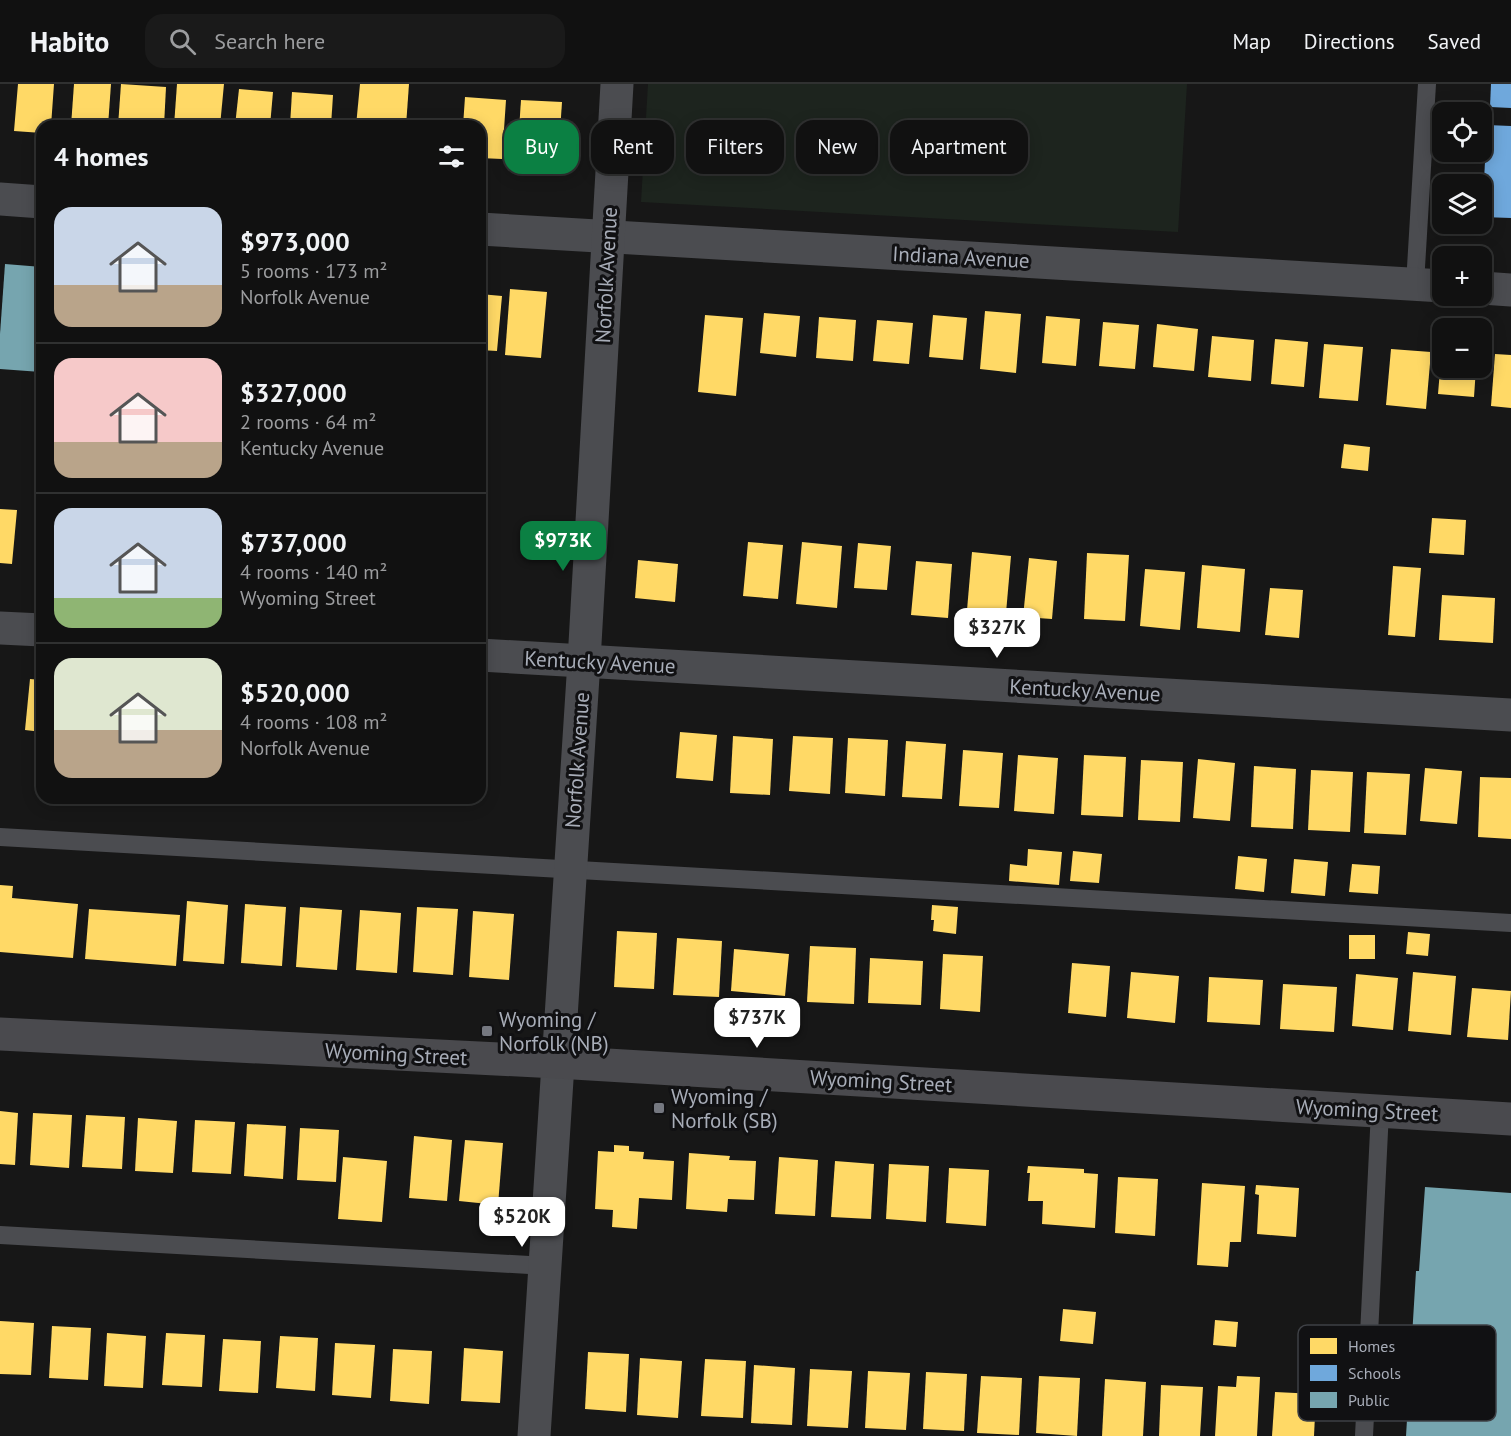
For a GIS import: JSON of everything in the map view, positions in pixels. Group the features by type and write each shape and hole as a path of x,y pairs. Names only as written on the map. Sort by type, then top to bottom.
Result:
{"street":[{"name":"Norfolk Avenue","path":"534,1436 584,661 617,84"},
{"path":"0,200 36,202"},
{"name":"Indiana Avenue","path":"486,229 1429,285"},
{"path":"1492,289 1511,290"},
{"path":"0,628 36,630"},
{"name":"Kentucky Avenue","path":"486,655 1511,715"},
{"name":"Wyoming Street","path":"0,1034 557,1062 1511,1119"}],"lane":[{"path":"1427,84 1429,285"},
{"path":"0,837 1511,923"},
{"path":"1370,1325 1380,1111"},
{"path":"0,1235 546,1266"},
{"path":"1365,1436 1366,1421"}],"shaded area":[{"path":"648,84 1187,84 1178,232 641,202 643,174 674,174 674,120 646,120"}],"building: Homes":[{"path":"18,84 54,84 51,120 36,120 36,133 14,131"},
{"path":"74,84 111,84 108,120 71,120"},
{"path":"121,84 166,87 164,120 118,120"},
{"path":"177,84 224,84 221,120 174,120"},
{"path":"360,84 409,84 406,120 357,120"},
{"path":"239,89 273,92 271,120 236,120"},
{"path":"292,92 333,95 331,120 290,120"},
{"path":"465,97 506,100 502,159 486,158 486,120 463,120"},
{"path":"521,100 562,102 561,120 520,120"},
{"path":"510,289 547,292 541,358 505,355"},
{"path":"486,295 502,296 497,351 486,350"},
{"path":"985,311 1021,314 1016,373 980,369"},
{"path":"764,313 800,316 796,357 760,353"},
{"path":"705,315 743,318 736,396 698,392"},
{"path":"933,315 967,318 963,360 929,357"},
{"path":"1046,316 1080,319 1076,366 1042,363"},
{"path":"819,317 856,320 853,361 816,358"},
{"path":"877,320 913,323 909,364 873,361"},
{"path":"1103,322 1139,325 1135,369 1099,366"},
{"path":"1157,324 1198,329 1194,371 1153,367"},
{"path":"1212,336 1254,340 1251,381 1208,377"},
{"path":"1275,339 1308,342 1304,387 1271,384"},
{"path":"1324,344 1363,347 1358,401 1319,398"},
{"path":"1391,349 1431,352 1426,409 1386,405"},
{"path":"1495,354 1511,355 1511,408 1491,406"},
{"path":"1439,378 1475,378 1474,397 1438,394"},
{"path":"1344,444 1370,447 1368,471 1341,468"},
{"path":"0,509 17,510 12,564 0,563"},
{"path":"1432,518 1466,520 1464,555 1429,553"},
{"path":"748,542 783,545 778,599 743,596"},
{"path":"802,542 842,546 837,608 796,604"},
{"path":"858,543 891,546 887,590 854,588"},
{"path":"972,552 1011,556 1006,613 967,610"},
{"path":"1087,553 1129,555 1125,621 1084,619"},
{"path":"1029,558 1057,561 1052,619 1023,617"},
{"path":"638,560 678,564 675,602 635,598"},
{"path":"916,561 952,564 948,618 911,615"},
{"path":"1202,565 1245,569 1240,632 1197,628"},
{"path":"1393,566 1421,568 1415,637 1388,635"},
{"path":"1145,569 1185,572 1180,630 1140,626"},
{"path":"1270,588 1303,590 1299,638 1265,635"},
{"path":"1442,595 1495,598 1493,643 1439,640"},
{"path":"30,679 36,680 36,731 25,730"},
{"path":"680,732 717,735 713,781 676,778"},
{"path":"733,736 773,739 770,795 730,793"},
{"path":"793,736 833,738 830,794 789,791"},
{"path":"848,738 888,740 885,796 845,793"},
{"path":"906,741 946,744 942,799 902,797"},
{"path":"963,750 1003,753 999,808 959,806"},
{"path":"1018,755 1058,758 1054,814 1014,811"},
{"path":"1084,755 1126,757 1123,817 1081,815"},
{"path":"1198,759 1235,763 1230,821 1193,818"},
{"path":"1141,760 1183,762 1180,822 1138,820"},
{"path":"1254,766 1296,769 1293,829 1251,827"},
{"path":"1425,768 1462,771 1457,824 1420,821"},
{"path":"1311,770 1353,772 1350,832 1308,830"},
{"path":"1367,772 1410,774 1406,835 1364,833"},
{"path":"1480,777 1511,778 1511,839 1478,837"},
{"path":"1028,849 1062,852 1059,885 1009,881 1010,864 1027,866"},
{"path":"1073,851 1102,854 1099,883 1070,881"},
{"path":"1238,856 1267,859 1264,892 1235,889"},
{"path":"1294,859 1328,862 1325,896 1291,893"},
{"path":"1352,864 1380,866 1378,894 1349,892"},
{"path":"0,885 13,886 12,898 78,904 73,958 0,952"},
{"path":"187,901 228,905 224,964 183,961"},
{"path":"245,904 286,907 282,966 241,963"},
{"path":"932,905 958,907 956,934 933,931"},
{"path":"300,907 342,910 337,970 296,967"},
{"path":"417,907 458,909 453,975 413,972"},
{"path":"89,909 180,915 176,966 85,959"},
{"path":"360,910 401,913 397,973 356,970"},
{"path":"473,911 514,914 509,980 469,977"},
{"path":"617,931 657,933 654,989 614,987"},
{"path":"1408,932 1430,934 1428,956 1406,954"},
{"path":"1349,935 1375,935 1375,959 1349,959"},
{"path":"677,938 722,941 719,997 673,995"},
{"path":"810,946 856,948 854,1004 807,1002"},
{"path":"734,949 789,954 785,996 731,991"},
{"path":"943,954 983,956 980,1012 940,1009"},
{"path":"870,958 923,961 921,1005 868,1003"},
{"path":"1072,963 1110,966 1106,1017 1068,1013"},
{"path":"1131,972 1179,976 1175,1023 1127,1018"},
{"path":"1413,972 1456,976 1451,1035 1408,1031"},
{"path":"1356,974 1398,978 1393,1030 1352,1026"},
{"path":"1209,977 1263,980 1260,1025 1207,1022"},
{"path":"1283,984 1337,987 1334,1032 1280,1029"},
{"path":"1472,988 1511,991 1508,1040 1467,1037"},
{"path":"0,1111 18,1113 15,1165 0,1164"},
{"path":"33,1113 72,1115 69,1168 30,1165"},
{"path":"86,1115 125,1117 122,1169 82,1167"},
{"path":"138,1118 177,1121 173,1173 135,1171"},
{"path":"195,1120 235,1122 231,1174 192,1172"},
{"path":"247,1124 286,1126 283,1179 244,1176"},
{"path":"300,1128 339,1130 336,1182 297,1180"},
{"path":"414,1136 452,1140 447,1201 409,1198"},
{"path":"465,1140 503,1143 498,1205 459,1201"},
{"path":"614,1145 629,1146 629,1151 644,1152 643,1159 674,1161 672,1200 639,1198 637,1229 612,1227 613,1210 595,1209 598,1151 614,1152"},
{"path":"689,1153 730,1156 729,1160 756,1161 754,1200 728,1199 727,1212 686,1209"},
{"path":"343,1157 387,1161 382,1222 338,1219"},
{"path":"779,1157 818,1160 815,1216 775,1214"},
{"path":"835,1161 874,1164 871,1219 831,1217"},
{"path":"889,1164 929,1166 926,1222 886,1219"},
{"path":"1028,1166 1084,1169 1084,1173 1098,1174 1095,1228 1042,1224 1043,1201 1028,1201 1030,1173 1027,1173"},
{"path":"949,1168 989,1170 986,1226 946,1223"},
{"path":"1118,1177 1158,1179 1155,1236 1115,1233"},
{"path":"1202,1183 1245,1186 1241,1242 1230,1242 1228,1267 1197,1265"},
{"path":"1256,1185 1299,1188 1296,1237 1257,1234 1259,1195 1255,1194"},
{"path":"1063,1309 1096,1312 1093,1344 1060,1341"},
{"path":"1215,1320 1238,1322 1236,1347 1213,1345"},
{"path":"0,1321 34,1323 31,1375 0,1374"},
{"path":"52,1326 91,1328 88,1380 49,1378"},
{"path":"107,1333 146,1336 143,1388 104,1386"},
{"path":"166,1333 205,1335 202,1387 162,1385"},
{"path":"280,1336 318,1338 315,1391 276,1388"},
{"path":"223,1339 261,1341 258,1393 219,1391"},
{"path":"335,1343 375,1345 371,1398 332,1395"},
{"path":"464,1348 503,1351 500,1403 461,1401"},
{"path":"393,1349 432,1351 429,1404 390,1401"},
{"path":"588,1352 629,1354 626,1412 585,1409"},
{"path":"640,1358 682,1361 678,1418 637,1415"},
{"path":"705,1359 746,1361 743,1418 701,1416"},
{"path":"754,1365 795,1368 792,1425 751,1423"},
{"path":"810,1369 852,1371 848,1428 807,1426"},
{"path":"868,1371 910,1373 906,1430 865,1428"},
{"path":"926,1372 967,1374 964,1431 923,1429"},
{"path":"981,1376 1022,1378 1019,1435 977,1433"},
{"path":"1039,1376 1080,1378 1077,1436 1036,1433"},
{"path":"1237,1376 1260,1377 1257,1436 1215,1436 1218,1386 1236,1387"},
{"path":"1105,1379 1146,1382 1143,1436 1102,1436"},
{"path":"1161,1385 1203,1387 1200,1436 1159,1436"},
{"path":"1275,1392 1298,1393 1298,1421 1315,1421 1314,1436 1272,1436"}],"building: Schools":[{"path":"1491,84 1511,84 1511,108 1492,107"},
{"path":"1492,125 1511,126 1511,218 1492,217 1492,174 1484,174 1485,162 1492,162"}],"building: Public":[{"path":"5,264 36,267 36,372 0,369"},
{"path":"1425,1187 1511,1193 1511,1436 1406,1436 1407,1421 1496,1421 1496,1325 1413,1325 1416,1271 1419,1271"}],"place":[{"name":"Wyoming / Norfolk (NB)","path":"487,1031"},
{"name":"Wyoming / Norfolk (SB)","path":"659,1108"}]}
